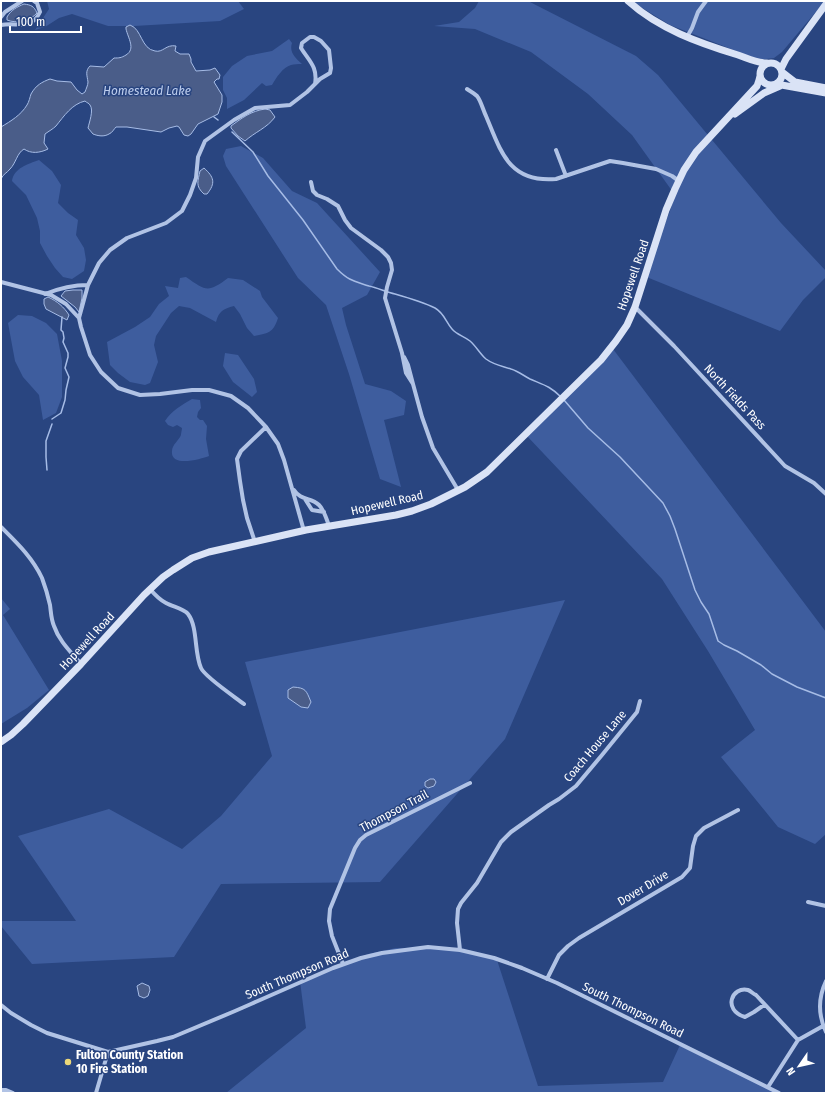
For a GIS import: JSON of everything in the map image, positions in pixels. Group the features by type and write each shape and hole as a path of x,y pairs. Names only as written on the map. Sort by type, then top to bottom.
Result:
{"street":[{"path":"1,17 5,12 22,1"},
{"path":"1,25 30,24 37,19 40,12 37,3 34,1"},
{"path":"628,1 657,22 687,37 750,63 760,74 764,82 826,93"},
{"path":"687,37 698,12 706,1"},
{"path":"733,115 781,79 786,59 826,4"},
{"path":"760,74 762,68 784,55 812,23"},
{"path":"304,531 292,486 278,444 266,427 248,408 231,396 209,390 140,395 118,388 101,372 90,355 79,318 88,285 99,263 110,250 127,238 166,223 182,211 196,178 198,157 205,141 222,128 255,108 290,105 307,92 315,84 320,79 330,73 332,68 329,50 321,40 314,37 302,43 301,48 312,64 315,72 315,84"},
{"path":"724,52 758,62 778,65 782,71 795,82 826,88"},
{"name":"Hopewell Road","path":"1,742 23,724 150,589 163,577 192,558 209,552 304,531 412,511 431,504 482,476 601,360 616,342 627,325 635,307 666,210 684,170 696,152 756,86 760,74"},
{"name":"Hopewell Road","path":"725,121 759,90 766,86 776,84"},
{"path":"467,89 478,97 502,153 509,164 527,177 547,180 556,179 610,162 623,162 656,169 679,181"},
{"path":"556,150 566,176"},
{"path":"311,182 313,191 317,195 328,199 338,206 351,228 381,250 388,257 391,263 392,270 385,298 402,353 406,373 413,384 433,448 458,490"},
{"path":"1,282 51,295 66,304 79,318"},
{"path":"45,294 65,287 88,285"},
{"name":"North Fields Pass","path":"635,307 674,346 786,466 814,483 826,494"},
{"path":"255,542 243,500 237,458 241,451 266,427"},
{"path":"292,486 298,495 312,500 320,505 329,526"},
{"path":"305,498 312,510 324,512"},
{"path":"1,528 22,548 35,565 46,590 56,632 81,664"},
{"path":"150,589 159,599 181,609 189,615 193,625 199,662 203,672 244,704"},
{"name":"Coach House Lane","path":"460,950 457,923 458,910 461,903 476,883 501,842 511,832 560,799 576,786 637,712 640,700"},
{"name":"Thompson Trail","path":"343,964 332,936 329,921 330,909 355,848 360,840 366,835 470,783"},
{"name":"Dover Drive","path":"547,979 559,955 568,946 682,877 690,868 696,836 704,828 738,810"},
{"path":"808,902 826,906"},
{"name":"South Thompson Road","path":"1,1005 31,1026 47,1033 108,1052 157,1042 173,1037 235,1012 343,964 361,958 382,953 428,947 460,950 494,958 547,979 779,1093"},
{"path":"826,980 820,1001 820,1011 823,1026 826,1032"},
{"path":"764,1004 745,1017 736,1013 732,1008 731,1003 735,994 744,990 749,991 764,1004 798,1040"},
{"path":"768,1087 798,1040 823,1026"},
{"path":"96,1093 108,1052"},
{"path":"1,1090 6,1090 13,1093"}],"shaded area":[{"path":"47,1 238,1 244,9 220,21 134,26 108,26 72,14 59,18 45,27 35,30 49,9"},
{"path":"479,1 528,1 636,56 658,75 781,223 826,271 826,277 803,300 780,331 644,276 675,195 632,135 588,94 531,52 475,29 434,26 459,22 475,8"},
{"path":"631,1 825,1 782,52 774,58 759,60 670,25"},
{"path":"289,39 292,43 291,49 293,55 302,64 293,64 288,66 280,73 272,85 266,86 262,83 244,100 227,109 227,98 223,90 223,77 232,66 247,56 272,51"},
{"path":"241,146 263,158 292,191 317,203 380,272 367,295 342,308 365,384 391,391 406,401 404,415 384,420 401,487 380,479 349,374 326,305 298,278 226,166 223,156 226,149"},
{"path":"39,160 52,171 61,185 58,203 78,220 76,235 84,248 86,260 84,271 72,279 63,277 47,256 40,243 40,231 37,218 26,195 12,181 13,177 19,170 26,165"},
{"path":"186,277 198,285 207,288 216,286 228,278 243,280 260,291 262,297 278,318 274,327 270,332 254,336 247,328 234,306 222,311 216,322 190,308 179,306 171,313 156,336 154,345 158,362 150,383 145,385 130,382 110,365 107,342 150,317 159,304 169,296 165,286 178,288 180,278"},
{"path":"18,315 32,316 46,323 57,334 62,361 62,397 56,413 43,420 39,395 23,377 15,361 8,323"},
{"path":"613,349 826,632 826,834 815,844 778,827 721,757 755,730 708,651 662,579 527,436"},
{"path":"225,353 238,355 254,379 257,392 252,397 233,382 223,366"},
{"path":"192,399 200,400 201,408 197,417 200,420 203,420 207,426 206,439 209,456 200,459 181,461 173,456 172,451 181,435 182,428 177,425 173,427 168,425 165,421 174,411"},
{"path":"1,598 10,609 3,615 49,690 27,708 1,724"},
{"path":"565,600 505,739 380,882 221,884 174,957 32,964 1,926 1,921 76,921 18,836 109,809 182,849 221,816 272,756 245,662"},
{"path":"396,948 448,948 497,960 538,1086 663,1082 680,1045 729,1066 782,1093 226,1093 306,1028 300,981 368,954"}],"water":[{"path":"24,4 32,6 37,13 31,18 23,21 15,22 7,20 7,17 12,11"},
{"name":"Homestead Lake","path":"130,25 137,30 144,43 150,49 160,51 170,46 176,46 175,51 180,54 189,54 196,71 215,68 220,75 219,79 214,82 222,95 222,102 218,114 198,124 188,136 184,135 177,126 161,132 127,127 116,127 112,132 105,136 101,136 93,134 88,128 92,110 90,104 85,101 72,108 65,114 56,126 45,134 44,143 48,149 30,152 24,149 12,167 1,179 1,127 25,109 35,88 47,80 50,79 71,82 82,94 85,92 88,83 87,71 90,66 104,67 114,58 119,58 129,53 131,47 126,27"},
{"path":"265,109 270,110 275,117 245,141 231,128 231,126 247,115 255,111"},
{"path":"204,168 213,180 212,187 207,194 204,194 198,186 200,171"},
{"path":"82,290 79,312 61,296 65,291"},
{"path":"48,297 65,309 69,315 67,320 46,309 44,299"},
{"path":"293,687 301,688 307,692 311,702 308,708 301,707 288,698 288,690"},
{"path":"430,779 434,779 436,782 434,786 428,788 425,786 425,782"},
{"path":"142,983 149,986 150,990 148,996 144,998 139,996 137,986"}],"waterway":[{"path":"214,117 218,120"},
{"path":"232,132 253,152 268,176 303,220 337,269 345,276 355,282 416,300 435,308 443,315 454,331 470,341 486,359 547,386 561,397"},
{"path":"52,419 61,413 69,377 65,368 68,353 63,342 64,338 61,330 62,317"},
{"path":"564,400 588,428 620,457 663,503 675,529 695,590 709,614 718,641 761,665 772,674 797,687 826,698"},
{"path":"47,470 46,441 52,424"}],"place":[{"name":"Fulton County Station 10 Fire Station","path":"68,1062"}]}
